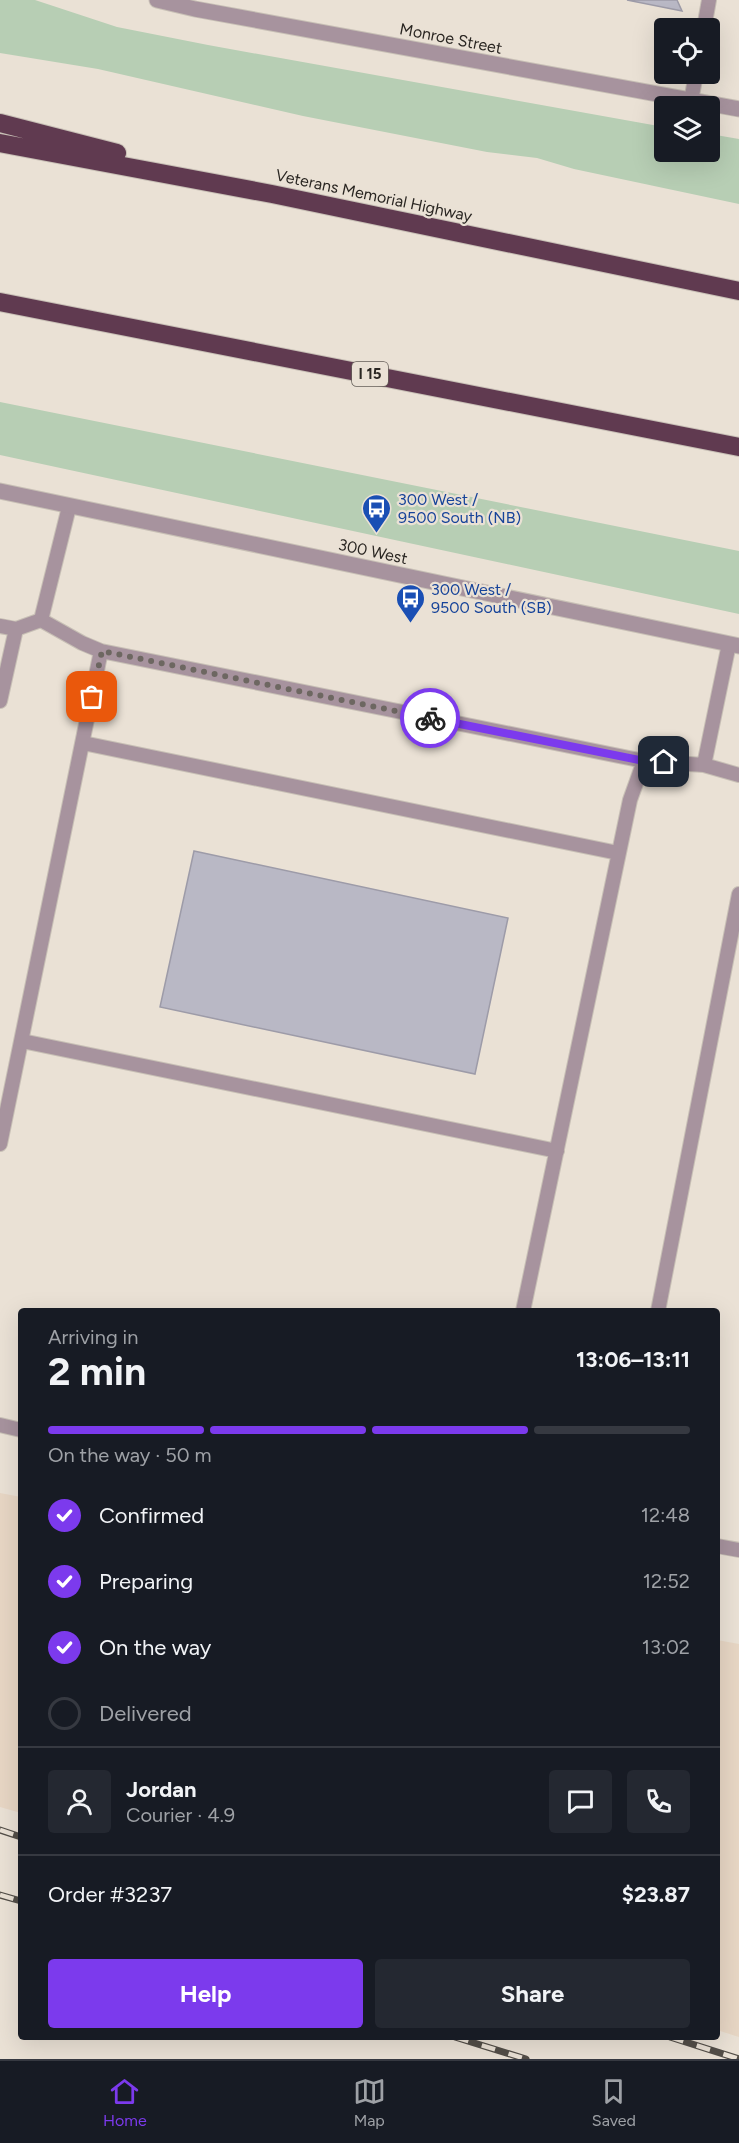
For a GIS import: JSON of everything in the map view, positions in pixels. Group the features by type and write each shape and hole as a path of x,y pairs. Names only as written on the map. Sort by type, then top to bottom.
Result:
{"highway":[{"path":"0,123 272,194"},
{"name":"Veterans Memorial Highway","path":"0,143 272,194 739,291"},
{"name":"I 15","path":"0,302 739,447"}],"street":[{"name":"Monroe Street","path":"157,0 664,96"},
{"name":"Monroe Street","path":"720,106 739,109"},
{"name":"300 West","path":"0,491 734,645"}],"lane":[{"path":"706,18 709,0"},
{"path":"41,620 69,507"},
{"path":"0,626 16,629 41,620 82,643 102,651 644,761 704,765 739,775"},
{"path":"0,701 16,629"},
{"path":"704,765 734,645"},
{"path":"0,1144 102,651"},
{"path":"83,743 618,853"},
{"path":"524,1308 618,853 630,800 644,761"},
{"path":"659,1308 739,894"},
{"path":"22,1041 557,1151"},
{"path":"0,1425 18,1429"},
{"path":"720,1547 739,1550"}],"shaded area":[{"path":"0,1493 18,1496 18,1812 0,1807"},
{"path":"720,1641 739,1644 739,2037 720,2031"}],"green space":[{"path":"0,0 35,0 117,27 654,125 654,162 720,162 720,136 739,139 739,204 574,169 537,158 487,152 303,116 98,69 0,53"},
{"path":"0,402 739,551 739,614 0,455"}],"building":[{"path":"627,0 677,0 682,11"},
{"path":"194,851 508,918 475,1074 160,1007"}],"railway":[{"path":"0,1830 18,1836"},
{"path":"0,1895 18,1900"},
{"path":"465,2040 526,2059"},
{"path":"679,2040 739,2059"}],"way so far":[{"path":"92,697 102,651 430,718"}],"place":[{"name":"300 West / 9500 South (NB)","path":"377,534"},
{"name":"300 West / 9500 South (SB)","path":"410,624"}],"route":[{"path":"430,718 644,761 664,762"}]}
